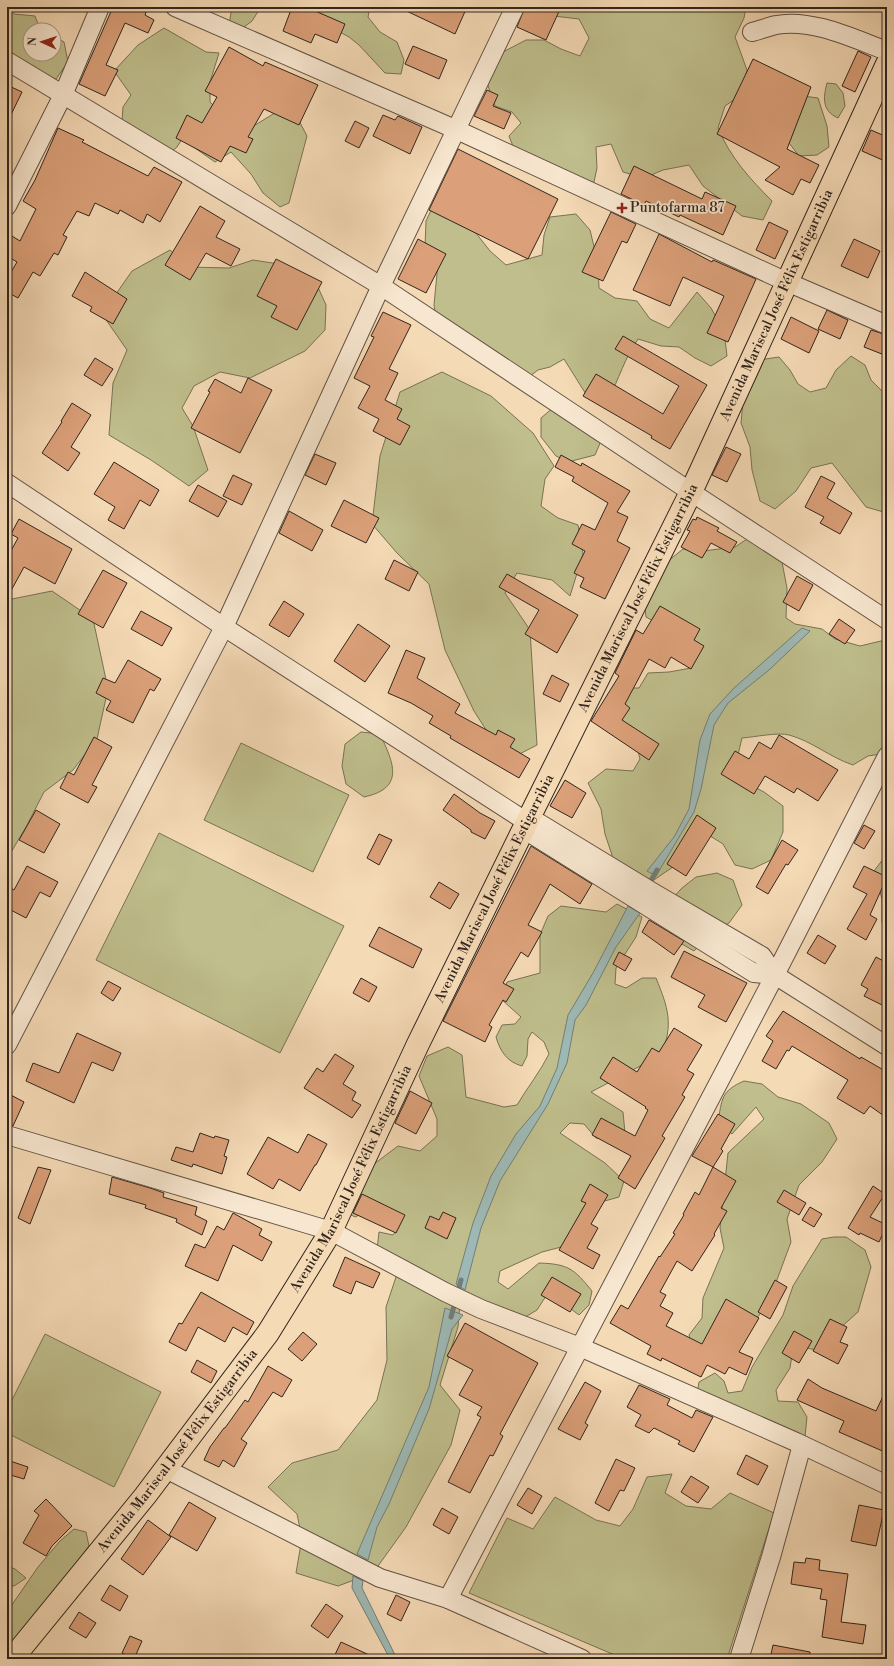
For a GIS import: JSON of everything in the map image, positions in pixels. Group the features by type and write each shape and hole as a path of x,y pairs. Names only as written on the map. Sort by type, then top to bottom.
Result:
{"main road":[{"name":"Avenida Mariscal José Félix Estigarribia","path":"12,1659 166,1469 268,1333 331,1230 418,1044 691,492 887,64"}],"street":[{"path":"7,206 63,95 100,7"},
{"path":"175,7 457,130 788,282 887,325"},
{"path":"7,1045 224,627 381,286 515,7"},
{"path":"752,32 777,25 803,25 826,28 887,51"},
{"path":"7,61 381,286 887,620"},
{"path":"7,483 224,627 527,822 533,835 611,876 651,900 762,956 775,975 887,1046"},
{"path":"448,1599 775,975 887,756"},
{"path":"7,1135 331,1230 445,1292 481,1308 580,1347 802,1445 887,1485"},
{"path":"739,1659 771,1557 802,1445"},
{"path":"166,1469 380,1578 448,1599 582,1659"}],"shaded area":[{"path":"7,7 14,14 35,16 37,22 22,22 22,62 62,62 62,41 64,42 68,62 56,79 47,78 28,69 7,47"},
{"path":"232,7 261,7 252,21 236,33 228,31"},
{"path":"318,7 370,7 368,17 380,32 397,42 404,60 401,74 385,73 359,45 349,37 318,20"},
{"path":"534,7 746,7 744,18 735,37 747,70 741,95 725,106 718,128 728,149 741,167 772,201 763,220 742,216 703,186 689,165 663,170 644,178 623,172 611,144 596,147 597,168 594,182 566,188 518,159 509,136 521,123 512,112 495,106 486,80 503,52 526,40 544,40 561,49 580,56 589,38 579,19 537,14"},
{"path":"164,28 206,52 219,53 210,82 210,102 229,121 247,130 278,111 296,115 307,136 289,203 280,207 263,193 251,174 231,152 215,162 182,139 177,147 171,152 122,122 123,107 131,95 114,71 138,45"},
{"path":"827,83 836,84 843,93 845,106 838,118 826,108 825,94"},
{"path":"803,96 818,98 827,126 829,147 817,155 799,156 786,139"},
{"path":"435,202 472,228 490,251 506,265 542,255 544,235 550,217 576,214 590,230 598,263 599,288 615,298 637,301 650,319 669,328 697,292 711,308 724,331 727,356 711,366 695,358 679,347 661,346 638,339 629,353 608,400 589,399 564,359 550,367 538,370 521,383 438,329 434,305 438,263 425,247 426,221"},
{"path":"170,250 189,267 229,268 253,260 279,264 317,285 326,305 325,330 305,351 250,378 220,372 194,386 182,408 193,426 208,470 189,486 151,460 109,435 113,383 127,350 102,314 132,271"},
{"path":"851,356 865,365 871,380 885,394 887,393 887,513 866,507 832,463 811,468 796,491 775,509 760,501 752,470 750,447 741,423 744,391 759,360 779,357 790,370 798,384 810,392 826,388 836,370"},
{"path":"442,372 491,396 533,433 554,466 545,479 541,506 558,518 578,525 583,554 570,596 552,580 517,573 505,593 530,630 537,745 506,761 474,711 445,650 429,584 397,553 372,524 380,456 400,392"},
{"path":"554,407 601,441 595,455 568,462 556,456 541,437 541,418"},
{"path":"753,535 782,562 787,588 786,618 795,624 822,629 835,639 860,646 881,641 887,644 887,753 868,756 853,765 836,758 805,741 789,735 773,734 742,738 737,759 743,781 764,792 783,806 783,832 771,860 752,869 735,865 723,844 707,834 673,867 645,886 617,870 605,834 601,809 588,783 606,769 633,771 640,759 635,743 627,726 605,699 618,688 639,688 648,673 669,672 691,668 666,628 646,617 643,591 663,565 683,549 703,551 735,547"},
{"path":"52,591 93,619 108,689 97,739 73,770 44,792 7,859 7,600"},
{"path":"361,732 380,734 389,754 393,773 391,780 386,787 377,793 364,797 346,784 342,766 345,744"},
{"path":"241,743 349,795 313,872 204,820"},
{"path":"159,833 344,926 280,1053 96,960"},
{"path":"887,854 887,936 882,922 882,899 874,871"},
{"path":"717,873 733,880 742,905 729,923 707,938 694,951 675,940 662,921 669,902 682,888 696,877"},
{"path":"617,904 642,917 636,937 616,968 615,984 626,988 642,978 656,978 664,998 668,1016 665,1044 661,1055 591,1092 623,1112 625,1133 613,1141 596,1138 584,1124 570,1123 560,1133 605,1163 624,1181 619,1197 601,1202 565,1246 542,1252 500,1271 498,1282 508,1289 539,1263 564,1266 580,1277 592,1291 589,1305 579,1315 563,1303 546,1296 537,1310 517,1322 377,1250 379,1232 393,1235 399,1227 368,1211 355,1217 346,1212 374,1164 398,1146 420,1151 437,1136 437,1119 419,1076 427,1056 448,1047 462,1055 466,1097 504,1107 517,1105 549,1054 544,1042 532,1032 528,1039 527,1056 522,1066 508,1059 502,1051 496,1037 502,1025 515,1024 521,1017 501,999 507,982 540,973 540,935 548,916 561,906 606,912"},
{"path":"744,1081 762,1084 778,1097 801,1104 829,1123 837,1139 822,1162 799,1185 787,1219 791,1242 768,1304 752,1324 695,1358 689,1335 702,1318 703,1298 724,1248 720,1228 728,1153 764,1119 756,1107 732,1134 718,1122 722,1102 727,1092"},
{"path":"846,1237 865,1250 871,1267 858,1312 839,1329 827,1352 801,1347 792,1355 790,1368 776,1390 778,1401 798,1402 807,1417 805,1437 696,1400 699,1382 715,1373 724,1381 728,1393 742,1391 752,1367 783,1315 793,1286 822,1239"},
{"path":"397,1274 460,1302 458,1327 440,1385 460,1410 451,1445 406,1527 373,1573 338,1586 296,1573 302,1538 297,1514 268,1487 292,1463 338,1450 377,1400 387,1360 386,1307"},
{"path":"45,1334 161,1392 114,1487 7,1433 7,1410"},
{"path":"672,1474 665,1493 686,1506 711,1509 730,1493 774,1513 727,1659 624,1659 469,1593 507,1518 533,1529 555,1497 596,1520 620,1526 633,1509 647,1477"},
{"path":"74,1529 86,1532 89,1546 7,1656 7,1612 38,1567 60,1541"},
{"path":"7,1566 15,1569 26,1578 14,1586 7,1585"}],"water":[{"path":"802,628 810,631 769,670 728,703 714,725 701,789 694,812 656,876 647,871 674,837 689,809 700,740 710,714 734,688"},
{"path":"628,906 640,913 616,947 586,1005 575,1020 567,1063 548,1104 500,1181 481,1228 465,1290 456,1284 473,1223 491,1176 516,1134 540,1106 557,1068 568,1015 593,973"},
{"path":"445,1308 463,1315 452,1329 429,1409 389,1504 377,1527 368,1560 357,1554 429,1387"},
{"path":"353,1576 363,1581 362,1588 397,1659 390,1659 352,1588"}],"building":[{"path":"113,7 148,7 145,15 154,20 148,33 125,23 106,65 118,70 105,96 79,84"},
{"path":"292,7 306,7 345,24 337,43 315,34 311,43 283,31"},
{"path":"398,7 467,7 455,34"},
{"path":"525,7 561,7 546,40 517,27"},
{"path":"413,46 447,60 439,79 405,64"},
{"path":"229,47 263,66 265,62 318,85 299,125 264,109 248,137 253,139 246,153 230,146 221,162 176,138 187,115 202,123 217,97 205,91"},
{"path":"858,51 871,57 855,92 842,86"},
{"path":"753,59 811,87 787,149 819,165 810,183 801,179 793,195 765,180 780,167 717,134"},
{"path":"7,85 22,92 7,123"},
{"path":"487,90 498,95 493,106 511,113 504,129 474,116"},
{"path":"383,115 395,120 398,116 422,127 410,154 373,136"},
{"path":"355,121 369,128 359,148 345,141"},
{"path":"58,128 84,140 82,142 148,176 154,167 182,182 160,222 147,214 143,223 120,210 118,214 95,203 89,216 77,211 63,235 67,237 58,255 54,253 40,276 33,272 18,298 7,292 7,279 17,262 7,256 7,233 20,241 36,209 23,201 35,180"},
{"path":"871,130 887,137 887,162 862,151"},
{"path":"458,149 558,199 528,259 429,210"},
{"path":"634,166 702,199 705,192 736,206 723,235 680,215 679,217 646,201 644,205 621,194"},
{"path":"200,206 225,221 216,237 240,249 231,266 206,253 190,280 165,265"},
{"path":"611,212 636,224 627,243 622,241 603,281 582,272"},
{"path":"769,222 788,231 775,259 756,250"},
{"path":"659,234 712,262 713,260 756,279 728,342 707,333 724,296 683,277 670,306 633,290"},
{"path":"418,239 446,254 426,293 398,279"},
{"path":"854,239 880,251 868,278 841,266"},
{"path":"276,259 322,282 297,330 271,317 277,306 257,296"},
{"path":"85,272 127,299 113,324 90,311 92,307 72,296"},
{"path":"827,310 848,320 840,339 818,329"},
{"path":"383,312 411,325 389,369 398,373 385,400 402,409 397,419 410,426 400,445 373,431 379,419 358,408 370,386 354,378 374,337 371,336"},
{"path":"791,317 819,331 809,353 781,339"},
{"path":"871,330 887,335 887,356 864,347"},
{"path":"623,336 707,385 670,449 651,438 652,436 583,396 596,374 663,414 679,386 615,349"},
{"path":"95,358 113,369 102,386 84,375"},
{"path":"248,378 272,390 240,453 191,428 210,392 208,391 215,379 241,393"},
{"path":"72,403 91,415 71,447 80,453 68,471 42,453 62,422 61,421"},
{"path":"726,447 741,454 727,482 712,475"},
{"path":"315,454 336,463 326,485 305,475"},
{"path":"561,455 581,466 582,463 630,491 617,512 628,517 617,541 630,548 605,599 580,587 584,578 574,573 585,551 572,544 582,524 595,530 608,503 572,481 574,477 555,467"},
{"path":"114,462 159,490 150,506 140,500 124,529 108,520 115,507 94,494"},
{"path":"233,475 252,484 242,505 223,496"},
{"path":"821,476 835,483 827,498 852,513 840,534 820,523 824,517 805,507"},
{"path":"198,485 227,501 218,517 189,501"},
{"path":"344,500 379,518 366,543 331,526"},
{"path":"289,511 323,530 312,551 279,533"},
{"path":"697,517 719,528 717,531 737,542 730,553 711,543 702,558 681,547 690,531 687,530 693,519 696,520"},
{"path":"19,519 72,549 55,584 24,567 7,598 7,558 18,538 11,534"},
{"path":"394,560 418,572 409,591 385,579"},
{"path":"103,570 127,583 103,628 78,614"},
{"path":"507,574 578,615 557,653 525,634 539,610 499,587"},
{"path":"797,576 813,585 799,611 783,602"},
{"path":"284,601 304,614 289,637 269,625"},
{"path":"660,606 700,629 694,640 704,646 691,669 671,657 665,668 649,659 625,704 630,708 622,720 659,744 649,760 591,721 619,676 615,673 636,630 643,634"},
{"path":"141,611 172,628 162,646 131,629"},
{"path":"839,619 855,630 845,644 829,634"},
{"path":"358,624 390,646 365,682 334,661"},
{"path":"406,650 425,658 417,678 460,704 455,713 496,735 498,730 515,739 510,747 530,759 519,778 450,738 451,736 429,723 433,716 411,703 388,693"},
{"path":"128,660 161,679 154,691 150,689 133,723 106,710 111,701 96,693 103,678 115,683"},
{"path":"552,675 569,684 560,702 543,694"},
{"path":"779,735 838,770 818,801 797,788 794,793 765,776 754,794 721,774 735,751 749,759 759,742 771,749"},
{"path":"94,737 112,747 92,785 97,787 88,803 60,788 68,772 74,775"},
{"path":"565,780 586,793 572,818 550,806"},
{"path":"454,794 480,813 495,821 485,839 471,832 471,830 443,810"},
{"path":"36,810 60,824 44,853 19,840"},
{"path":"697,815 716,828 686,876 667,864"},
{"path":"864,825 875,831 864,849 854,843"},
{"path":"379,834 392,840 379,865 367,858"},
{"path":"782,840 798,850 788,865 786,864 768,894 756,887"},
{"path":"531,846 592,884 580,904 550,884 528,925 542,932 528,957 521,952 503,983 514,989 506,1002 503,1000 489,1025 492,1027 485,1042 443,1021"},
{"path":"27,866 58,882 50,897 40,892 26,918 7,908 7,886 14,890"},
{"path":"864,866 887,877 870,915 877,919 866,940 847,929 867,894 853,887"},
{"path":"439,882 459,894 450,909 430,897"},
{"path":"649,920 684,941 674,955 642,932"},
{"path":"379,927 422,949 413,968 369,946"},
{"path":"818,935 836,946 825,964 807,953"},
{"path":"684,951 747,983 726,1022 698,1007 705,995 671,977"},
{"path":"619,952 632,959 625,971 613,964"},
{"path":"876,957 887,963 887,995 882,1005 864,996 868,989 861,985"},
{"path":"361,978 377,987 369,1002 353,993"},
{"path":"108,981 121,988 113,1001 101,993"},
{"path":"783,1011 860,1059 861,1057 887,1072 887,1118 870,1106 864,1114 837,1098 848,1080 792,1046 789,1051 787,1050 776,1069 762,1061 773,1041 766,1036"},
{"path":"674,1028 702,1045 687,1070 694,1074 682,1095 685,1097 662,1136 665,1138 635,1189 618,1178 631,1156 592,1135 601,1118 635,1136 648,1110 645,1108 646,1107 600,1078 613,1057 637,1072 652,1048 659,1052"},
{"path":"77,1033 121,1053 113,1071 92,1062 74,1103 26,1081 33,1063 59,1073"},
{"path":"335,1054 354,1066 343,1084 356,1092 352,1100 361,1105 352,1118 304,1088 317,1068 323,1072"},
{"path":"410,1091 432,1103 416,1134 395,1123"},
{"path":"7,1093 24,1102 13,1126 7,1125"},
{"path":"718,1114 735,1124 721,1149 723,1151 713,1167 692,1156"},
{"path":"200,1133 214,1138 215,1136 229,1140 224,1156 227,1157 222,1174 193,1164 192,1167 171,1160 176,1147 193,1152"},
{"path":"308,1134 327,1144 300,1191 279,1179 273,1189 247,1174 268,1137 298,1153"},
{"path":"38,1167 51,1170 30,1224 18,1218"},
{"path":"713,1167 736,1181 721,1208 727,1211 714,1234 715,1235 692,1271 677,1261 660,1292 666,1295 660,1306 673,1313 666,1326 702,1344 726,1299 759,1318 739,1352 753,1358 746,1375 729,1367 725,1374 707,1365 701,1377 662,1358 661,1361 647,1354 651,1346 610,1323 621,1305 628,1309 659,1256 660,1257 675,1234 673,1233 695,1192 699,1195"},
{"path":"112,1177 150,1188 164,1193 163,1197 197,1207 195,1215 207,1221 202,1235 176,1222 177,1219 145,1208 146,1205 109,1194"},
{"path":"590,1184 608,1195 591,1224 598,1228 587,1248 600,1255 593,1269 559,1250 586,1203 581,1201"},
{"path":"873,1186 885,1194 870,1217 887,1225 879,1242 860,1233 859,1235 848,1228"},
{"path":"784,1190 806,1203 799,1215 777,1202"},
{"path":"362,1194 405,1215 396,1233 353,1213"},
{"path":"810,1207 822,1214 814,1227 802,1220"},
{"path":"443,1212 456,1218 447,1239 425,1228 430,1216 439,1220"},
{"path":"233,1213 262,1229 259,1235 272,1242 262,1261 233,1245 218,1281 185,1266 195,1244 205,1248 217,1226 224,1230"},
{"path":"345,1257 380,1273 373,1288 356,1281 351,1294 333,1286"},
{"path":"552,1277 581,1294 570,1312 541,1295"},
{"path":"775,1280 787,1287 770,1319 758,1312"},
{"path":"201,1292 254,1322 247,1335 233,1327 225,1342 198,1327 186,1351 169,1342 179,1323 182,1324"},
{"path":"830,1319 847,1327 840,1342 848,1345 838,1364 813,1351"},
{"path":"465,1323 538,1363 500,1434 503,1436 493,1456 490,1455 470,1493 448,1482 481,1417 477,1415 482,1407 459,1395 473,1370 447,1356"},
{"path":"794,1331 812,1341 799,1363 782,1353"},
{"path":"303,1332 317,1344 302,1361 288,1349"},
{"path":"197,1360 217,1371 211,1383 191,1372"},
{"path":"268,1366 292,1380 282,1397 273,1392 241,1439 247,1443 234,1467 223,1460 219,1467 204,1460 210,1447 245,1400 248,1402"},
{"path":"808,1379 822,1388 876,1411 887,1388 887,1453 839,1432 844,1421 797,1400"},
{"path":"585,1382 601,1391 585,1423 588,1425 580,1440 558,1429"},
{"path":"639,1385 670,1399 667,1405 692,1418 696,1410 713,1417 694,1452 678,1444 680,1441 654,1428 649,1433 635,1426 641,1415 627,1407"},
{"path":"746,1455 768,1466 758,1485 737,1474"},
{"path":"616,1459 635,1468 624,1491 620,1490 609,1511 595,1503"},
{"path":"10,1461 28,1467 24,1479 7,1474"},
{"path":"691,1476 709,1487 698,1503 681,1492"},
{"path":"528,1488 542,1496 532,1514 517,1505"},
{"path":"46,1499 72,1526 52,1546 46,1556 23,1543 39,1515 34,1511"},
{"path":"189,1502 216,1518 197,1551 169,1535"},
{"path":"859,1505 884,1510 876,1546 851,1541"},
{"path":"442,1508 458,1517 449,1534 433,1525"},
{"path":"148,1520 171,1537 143,1575 121,1559"},
{"path":"806,1558 820,1560 819,1570 848,1574 841,1622 866,1625 863,1644 822,1637 827,1600 820,1599 822,1589 791,1584 794,1562 805,1563"},
{"path":"110,1585 128,1596 120,1611 101,1600"},
{"path":"396,1595 410,1602 401,1621 387,1614"},
{"path":"326,1604 343,1616 328,1638 311,1626"},
{"path":"79,1612 96,1623 86,1638 69,1628"},
{"path":"130,1636 142,1641 134,1659 122,1653"},
{"path":"341,1642 378,1659 333,1659"},
{"path":"773,1645 810,1652 810,1659 770,1659"}],"waterway":[{"path":"648,886 657,870"},
{"path":"451,1317 461,1280"}],"place":[{"name":"Puntofarma 87","path":"622,208"}]}
